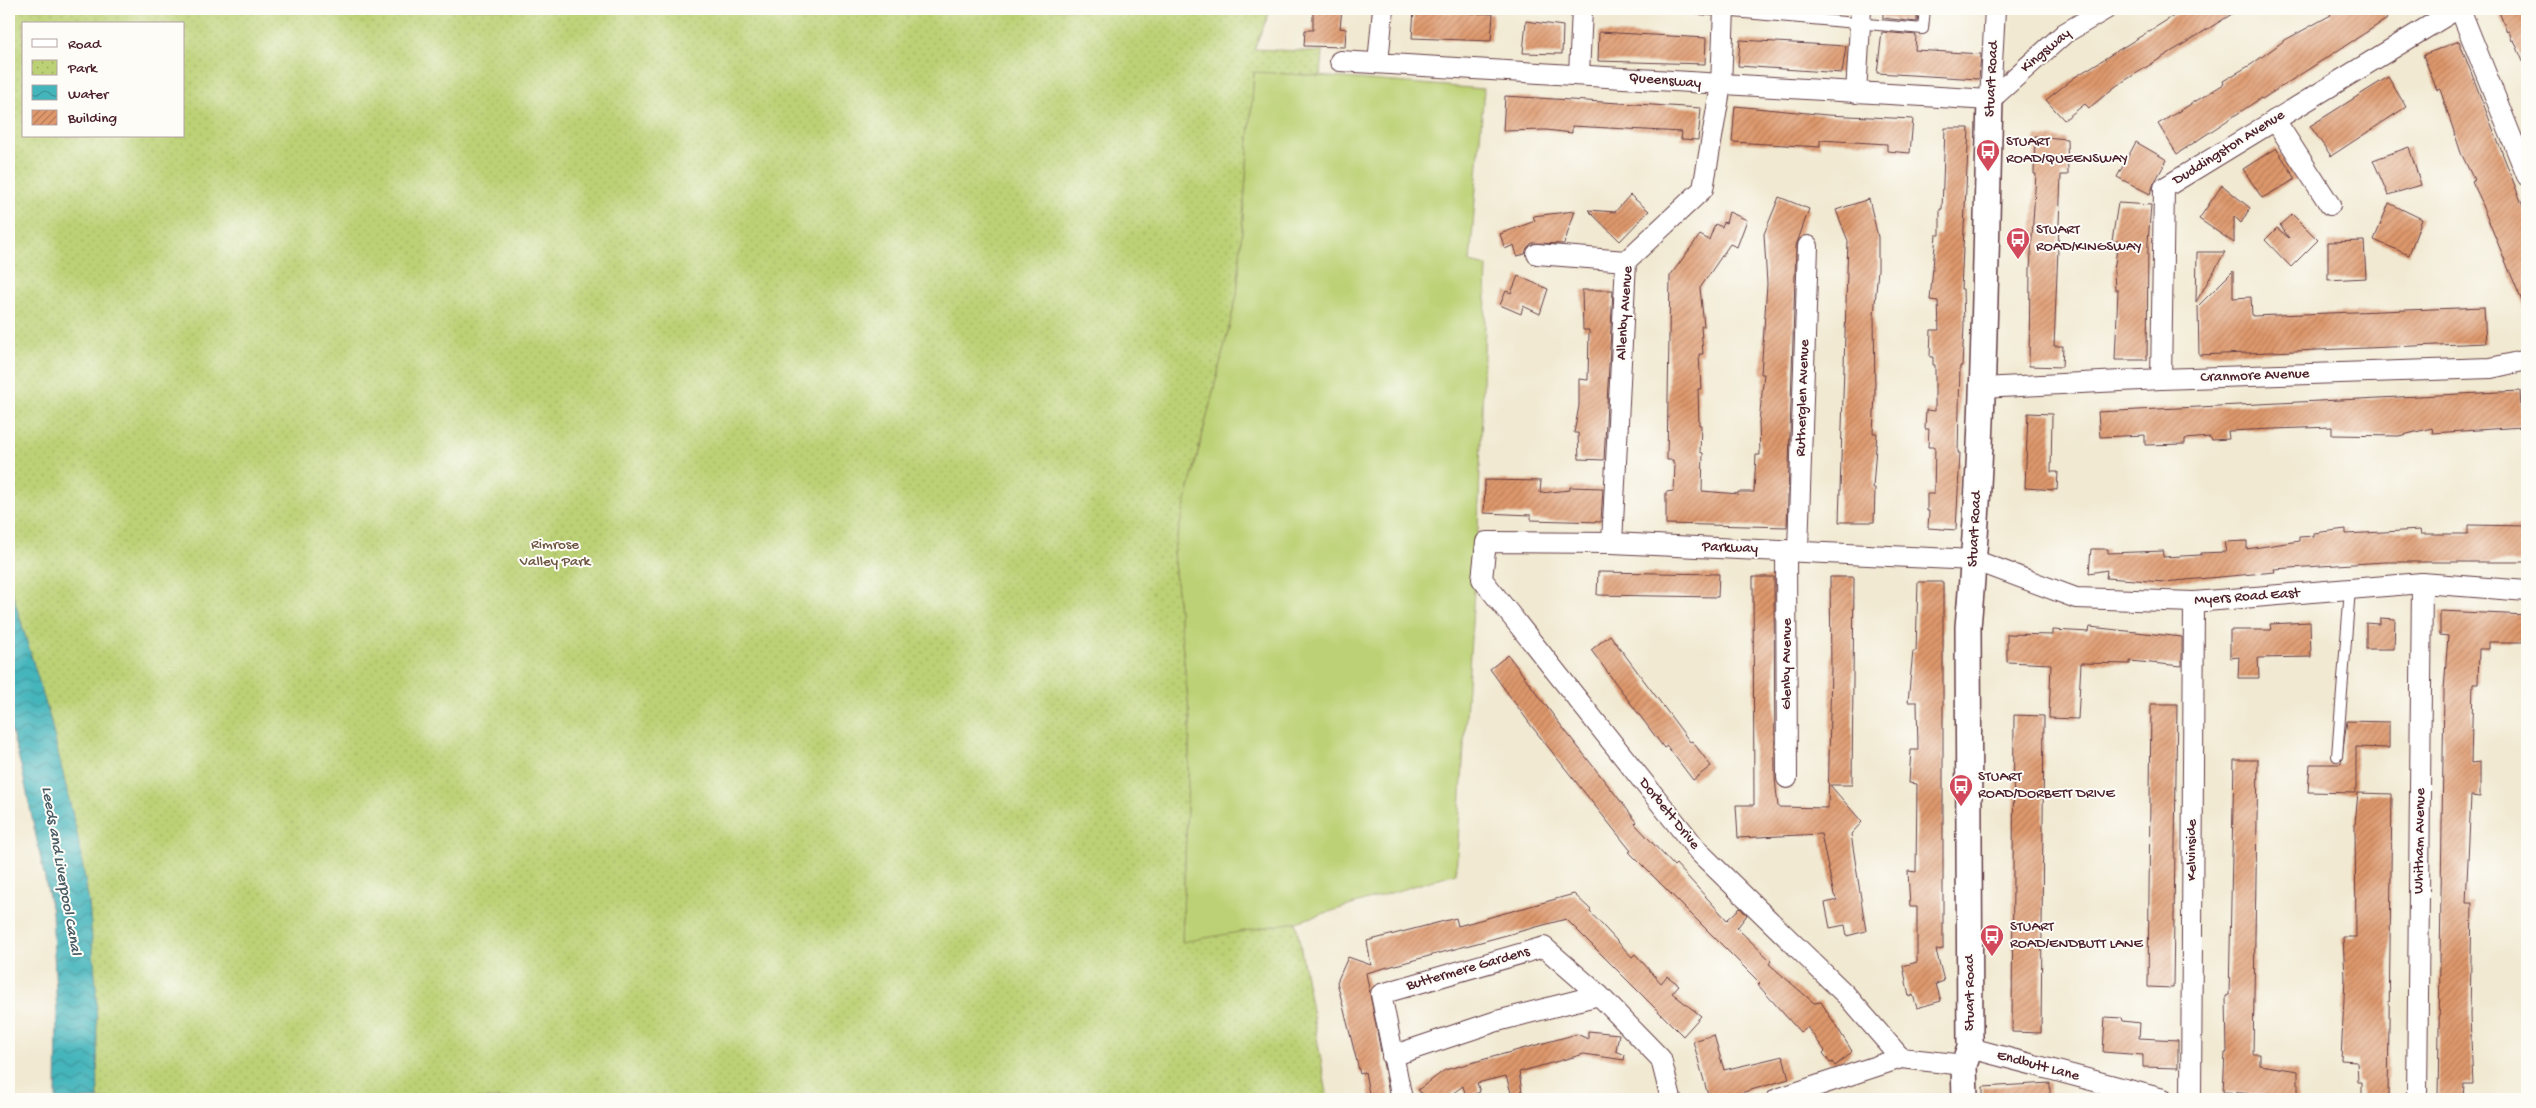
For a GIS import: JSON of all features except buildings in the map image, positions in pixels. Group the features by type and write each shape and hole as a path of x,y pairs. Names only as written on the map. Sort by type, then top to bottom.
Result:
{"street":[{"path":"1378,63 1383,9"},
{"path":"1579,74 1582,9"},
{"name":"Stuart Road","path":"1965,1099 1967,1057 1968,627 1974,560 1982,388 1990,100 1995,9"},
{"name":"Kingsway","path":"1990,100 2065,33 2106,9"},
{"path":"2458,9 2527,175"},
{"name":"Duddingston Avenue","path":"2161,379 2164,188 2458,9"},
{"name":"Allenby Avenue","path":"1612,543 1626,262 1703,189 1721,85 1724,10"},
{"path":"1856,93 1860,16"},
{"name":"Queensway","path":"1340,61 1990,100"},
{"path":"2275,120 2330,205"},
{"name":"Rutherglen Avenue","path":"1792,550 1808,246"},
{"path":"1537,254 1626,262"},
{"name":"Cranmore Avenue","path":"1982,388 2161,379 2491,368 2527,360"},
{"name":"Parkway","path":"1486,542 1612,543 1974,560"},
{"name":"Dorbett Drive","path":"1486,542 1482,579 1699,852 1847,996 1901,1058"},
{"name":"Glenby Avenue","path":"1787,778 1792,550"},
{"name":"Myers Road East","path":"1974,560 2076,598 2194,602 2422,583 2527,591"},
{"name":"Whitham Avenue","path":"2417,1099 2422,583"},
{"name":"Kelvinside","path":"2191,1099 2194,602"},
{"name":"Buttermere Gardens","path":"1402,1099 1381,994 1544,947 1599,995 1661,1059 1671,1099"},
{"path":"1392,1056 1497,1021 1599,995"},
{"name":"Endbutt Lane","path":"1901,1058 1967,1057 2163,1099"},
{"path":"1776,1099 1901,1058"}],"lane":[{"path":"1700,9 1860,16 1923,30 1925,9"},
{"path":"2337,756 2350,589"}],"green space":[{"name":"Rimrose Valley Park","path":"9,9 1271,9 1254,49 1323,52 1321,76 1254,72 1237,295 1173,553 1190,721 1182,942 1296,922 1328,1099 77,1099 79,1043 9,648"},
{"path":"1254,71 1484,89 1470,262 1487,266 1478,528 1456,873 1296,922 1182,943 1190,721 1173,553 1237,295"}],"water":[{"name":"Leeds and Liverpool Canal","path":"9,582 50,718 78,838 89,903 96,986 98,1099 56,1099 57,1014 52,912 22,770 9,722"}],"place":[{"name":"STUART ROAD/QUEENSWAY","path":"1988,172"},
{"name":"STUART ROAD/KINGSWAY","path":"2018,260"},
{"name":"STUART ROAD/DORBETT DRIVE","path":"1961,807"},
{"name":"STUART ROAD/ENDBUTT LANE","path":"1992,957"}]}
